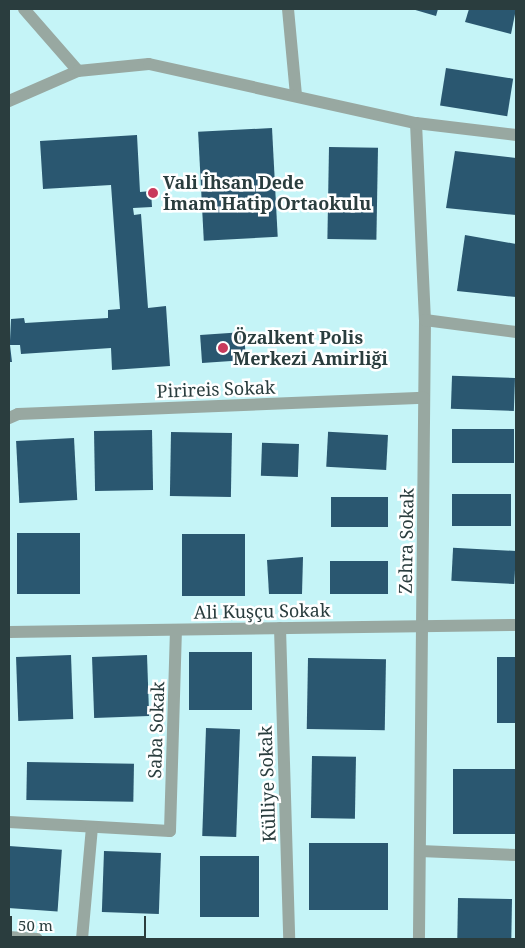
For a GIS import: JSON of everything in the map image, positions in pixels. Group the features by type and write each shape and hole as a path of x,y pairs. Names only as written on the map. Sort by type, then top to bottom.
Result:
{"street":[{"path":"24,9 78,70"},
{"path":"288,9 296,96"},
{"path":"9,101 78,70 149,64 416,123 516,135"},
{"name":"Zehra Sokak","path":"416,123 425,320 419,939"},
{"path":"425,320 516,332"},
{"name":"Pirireis Sokak","path":"9,418 18,414 424,398"},
{"name":"Ali Kuşçu Sokak","path":"9,632 516,625"},
{"name":"Külliye Sokak","path":"280,628 289,939"},
{"name":"Saba Sokak","path":"92,827 170,831 176,630"},
{"path":"9,822 92,827 82,939"},
{"path":"420,851 516,855"},
{"path":"9,938 37,939"}],"building":[{"path":"412,9 438,9 436,16"},
{"path":"469,9 516,9 511,34 465,22"},
{"path":"446,68 513,79 507,116 440,106"},
{"path":"272,128 278,237 204,241 198,132"},
{"path":"137,135 140,192 151,191 152,207 133,208 134,215 141,214 148,308 166,306 170,366 112,370 111,348 21,354 20,345 10,345 12,362 9,362 11,319 24,318 25,323 108,318 108,310 120,309 111,185 43,189 40,141"},
{"path":"329,147 378,148 376,240 327,239"},
{"path":"455,151 516,158 516,215 446,208"},
{"path":"465,235 516,244 516,297 457,291"},
{"name":"Özalkent Polis Merkezi Amirliği","path":"244,332 246,360 202,363 200,335"},
{"path":"452,376 515,378 514,411 451,409"},
{"path":"452,429 514,429 514,463 452,463"},
{"path":"152,430 153,490 95,491 94,431"},
{"path":"171,432 232,433 231,497 170,496"},
{"path":"328,432 388,435 386,470 326,467"},
{"path":"74,438 77,500 19,503 16,441"},
{"path":"262,443 299,444 298,477 261,476"},
{"path":"452,494 511,494 511,526 452,526"},
{"path":"331,497 388,497 388,527 331,527"},
{"path":"17,533 80,533 80,594 17,594"},
{"path":"182,534 245,534 245,596 182,596"},
{"path":"453,548 516,551 514,584 451,581"},
{"path":"303,557 302,594 269,594 267,560"},
{"path":"330,561 388,561 388,594 330,594"},
{"path":"189,652 252,652 252,710 189,710"},
{"path":"71,655 73,719 18,721 16,657"},
{"path":"147,655 149,716 94,718 92,657"},
{"path":"497,657 516,657 516,723 497,723"},
{"path":"308,658 386,659 385,730 307,729"},
{"path":"206,728 240,729 236,837 202,836"},
{"path":"312,756 356,757 355,819 311,818"},
{"path":"27,762 134,764 133,802 26,800"},
{"path":"453,769 516,769 516,834 453,834"},
{"path":"309,843 388,843 388,910 309,910"},
{"path":"9,846 62,850 58,912 9,908"},
{"path":"104,851 161,853 159,914 102,912"},
{"path":"200,856 259,856 259,917 200,917"},
{"path":"458,898 512,899 511,939 457,938"}],"place":[{"name":"Vali İhsan Dede İmam Hatip Ortaokulu","path":"153,193"},
{"name":"Özalkent Polis Merkezi Amirliği","path":"223,348"}]}
